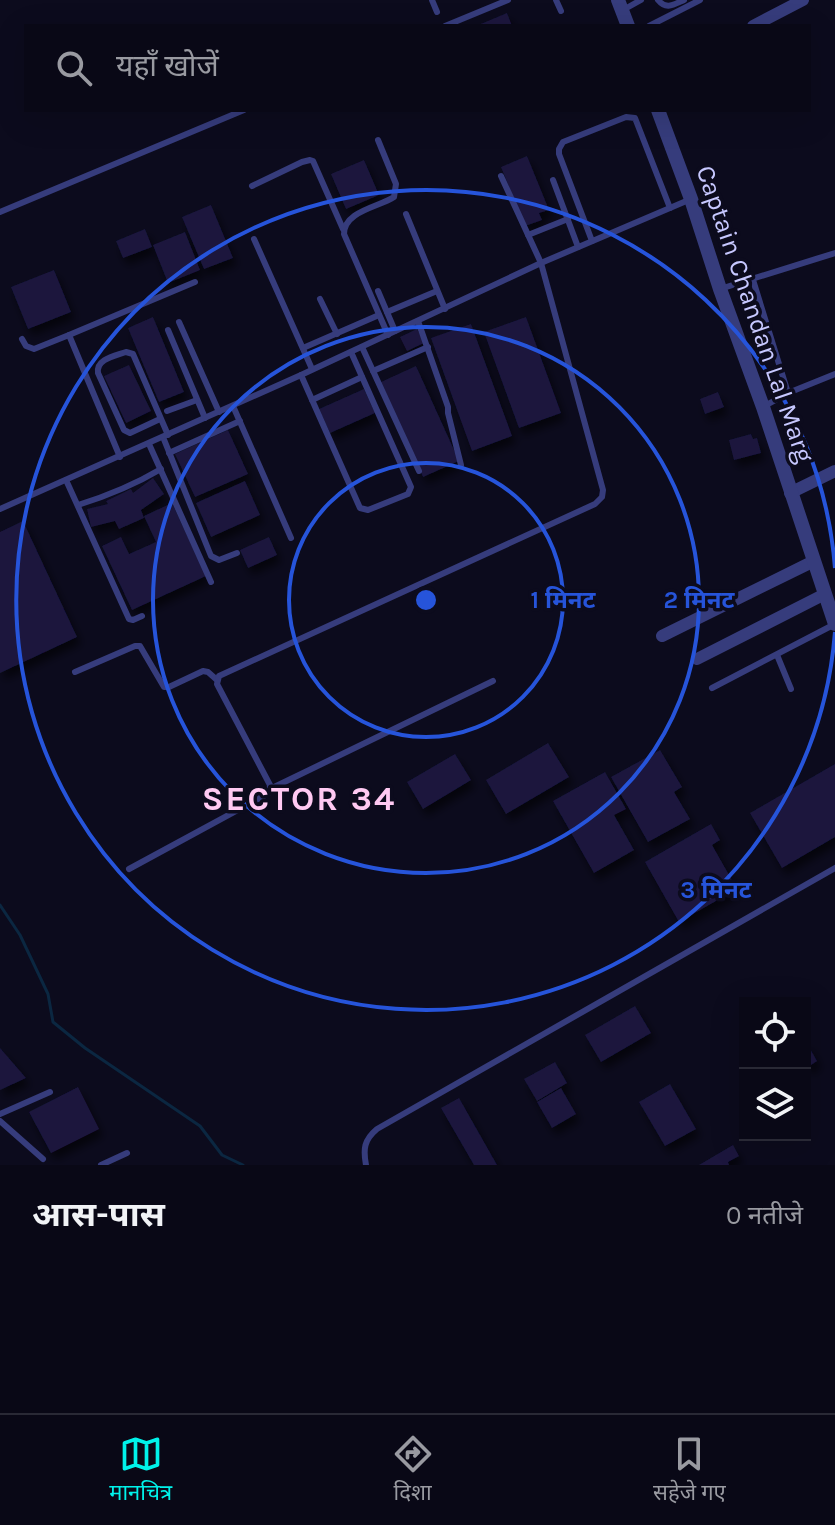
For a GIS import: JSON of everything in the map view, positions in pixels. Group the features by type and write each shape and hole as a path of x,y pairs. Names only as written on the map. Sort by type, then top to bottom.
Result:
{"street":[{"path":"756,24 792,3"},
{"path":"620,5 627,24"},
{"name":"Captain Chandan Lal Marg","path":"659,112 763,407 835,624"},
{"path":"790,493 835,471"},
{"path":"662,636 814,561"},
{"path":"697,659 825,594"}],"lane":[{"path":"432,0 437,12"},
{"path":"450,24 508,0"},
{"path":"556,0 561,11"},
{"path":"620,5 641,0"},
{"path":"658,0 670,7 684,0"},
{"path":"661,23 700,0"},
{"path":"0,212 239,112"},
{"path":"592,241 559,154 563,142 626,117 635,118 670,208"},
{"path":"343,229 350,218 394,197 396,184 378,140"},
{"path":"252,186 313,161 379,315 392,333"},
{"path":"217,680 225,673 599,500 603,490 541,263 501,176"},
{"path":"553,180 578,247"},
{"path":"0,509 233,406 541,263 691,199"},
{"path":"406,214 445,309"},
{"path":"528,235 568,219"},
{"path":"254,239 312,369"},
{"path":"720,289 835,253"},
{"path":"753,280 788,393"},
{"path":"22,339 26,346 34,349 195,282"},
{"path":"378,291 392,333"},
{"path":"387,312 437,291"},
{"path":"320,299 337,334"},
{"path":"303,348 379,315"},
{"path":"418,321 448,407 461,465"},
{"path":"179,322 219,412"},
{"path":"168,330 205,418"},
{"path":"69,335 120,457"},
{"path":"362,347 419,471"},
{"path":"373,371 428,347"},
{"path":"160,419 130,433 124,430 98,373 100,363 126,352 133,354 160,419 169,453 211,556 219,560 237,553"},
{"path":"301,375 360,508 368,510 408,494 411,487 351,352"},
{"path":"763,407 835,374"},
{"path":"312,400 362,377"},
{"path":"167,411 197,400"},
{"path":"233,406 291,538"},
{"path":"169,453 240,421"},
{"path":"149,444 211,582"},
{"path":"78,505 109,496 161,469"},
{"path":"66,480 129,619 142,616"},
{"path":"712,688 835,624"},
{"path":"75,672 135,646 140,646 164,687 203,671 208,672 217,680 270,789"},
{"path":"777,655 791,689"},
{"path":"129,869 264,796 270,789 493,681"},
{"path":"366,1165 363,1149 377,1129 835,868"},
{"path":"0,1114 50,1092"},
{"path":"0,1121 43,1159"},
{"path":"101,1165 127,1153"}],"building":[{"path":"507,13 511,24 481,24"},
{"path":"527,156 549,210 539,213 542,220 525,226 501,167"},
{"path":"364,160 379,195 346,209 331,174"},
{"path":"211,205 233,258 204,269 182,217"},
{"path":"145,229 152,247 123,258 116,241"},
{"path":"185,232 200,270 168,283 153,245"},
{"path":"54,270 71,312 28,329 11,287"},
{"path":"153,317 184,392 159,402 128,328"},
{"path":"526,317 561,413 519,428 484,332"},
{"path":"471,324 512,436 472,451 431,338"},
{"path":"417,329 424,343 407,351 400,337"},
{"path":"129,365 151,411 126,423 104,376"},
{"path":"416,366 459,461 423,477 381,382"},
{"path":"364,389 375,413 330,433 319,409"},
{"path":"718,392 724,407 705,414 700,399"},
{"path":"228,430 248,474 195,497 175,454"},
{"path":"751,434 753,439 757,438 761,453 734,460 729,440"},
{"path":"153,478 164,494 141,510 144,518 119,529 115,521 91,527 87,509 108,504 106,501 131,489 133,493"},
{"path":"245,481 260,515 211,537 196,503"},
{"path":"172,503 206,576 132,610 102,546 121,537 129,554 156,542 144,516"},
{"path":"23,521 77,637 0,673 0,532"},
{"path":"269,537 277,555 248,568 240,550"},
{"path":"548,743 569,777 506,814 486,780"},
{"path":"660,750 682,787 674,792 690,819 648,842 611,777"},
{"path":"455,754 471,780 423,809 407,782"},
{"path":"835,764 835,837 782,868 750,813"},
{"path":"605,772 626,809 614,815 634,850 594,873 553,801"},
{"path":"711,824 720,840 712,845 737,889 679,922 645,862"},
{"path":"635,1006 651,1033 601,1062 585,1035"},
{"path":"0,1048 26,1078 0,1090"},
{"path":"811,1050 817,1061 811,1065"},
{"path":"555,1062 567,1083 537,1101 524,1079"},
{"path":"670,1084 696,1129 665,1146 639,1102"},
{"path":"78,1087 99,1129 51,1153 29,1112"},
{"path":"561,1088 576,1114 552,1128 537,1102"},
{"path":"459,1098 497,1165 474,1165 441,1108"},
{"path":"733,1145 739,1156 728,1162 729,1165 699,1165"}],"waterway":[{"path":"0,905 20,935 48,994 53,1022 85,1048 200,1126 222,1155 243,1165"}],"district":[{"name":"SECTOR 34","path":"299,799"}]}
